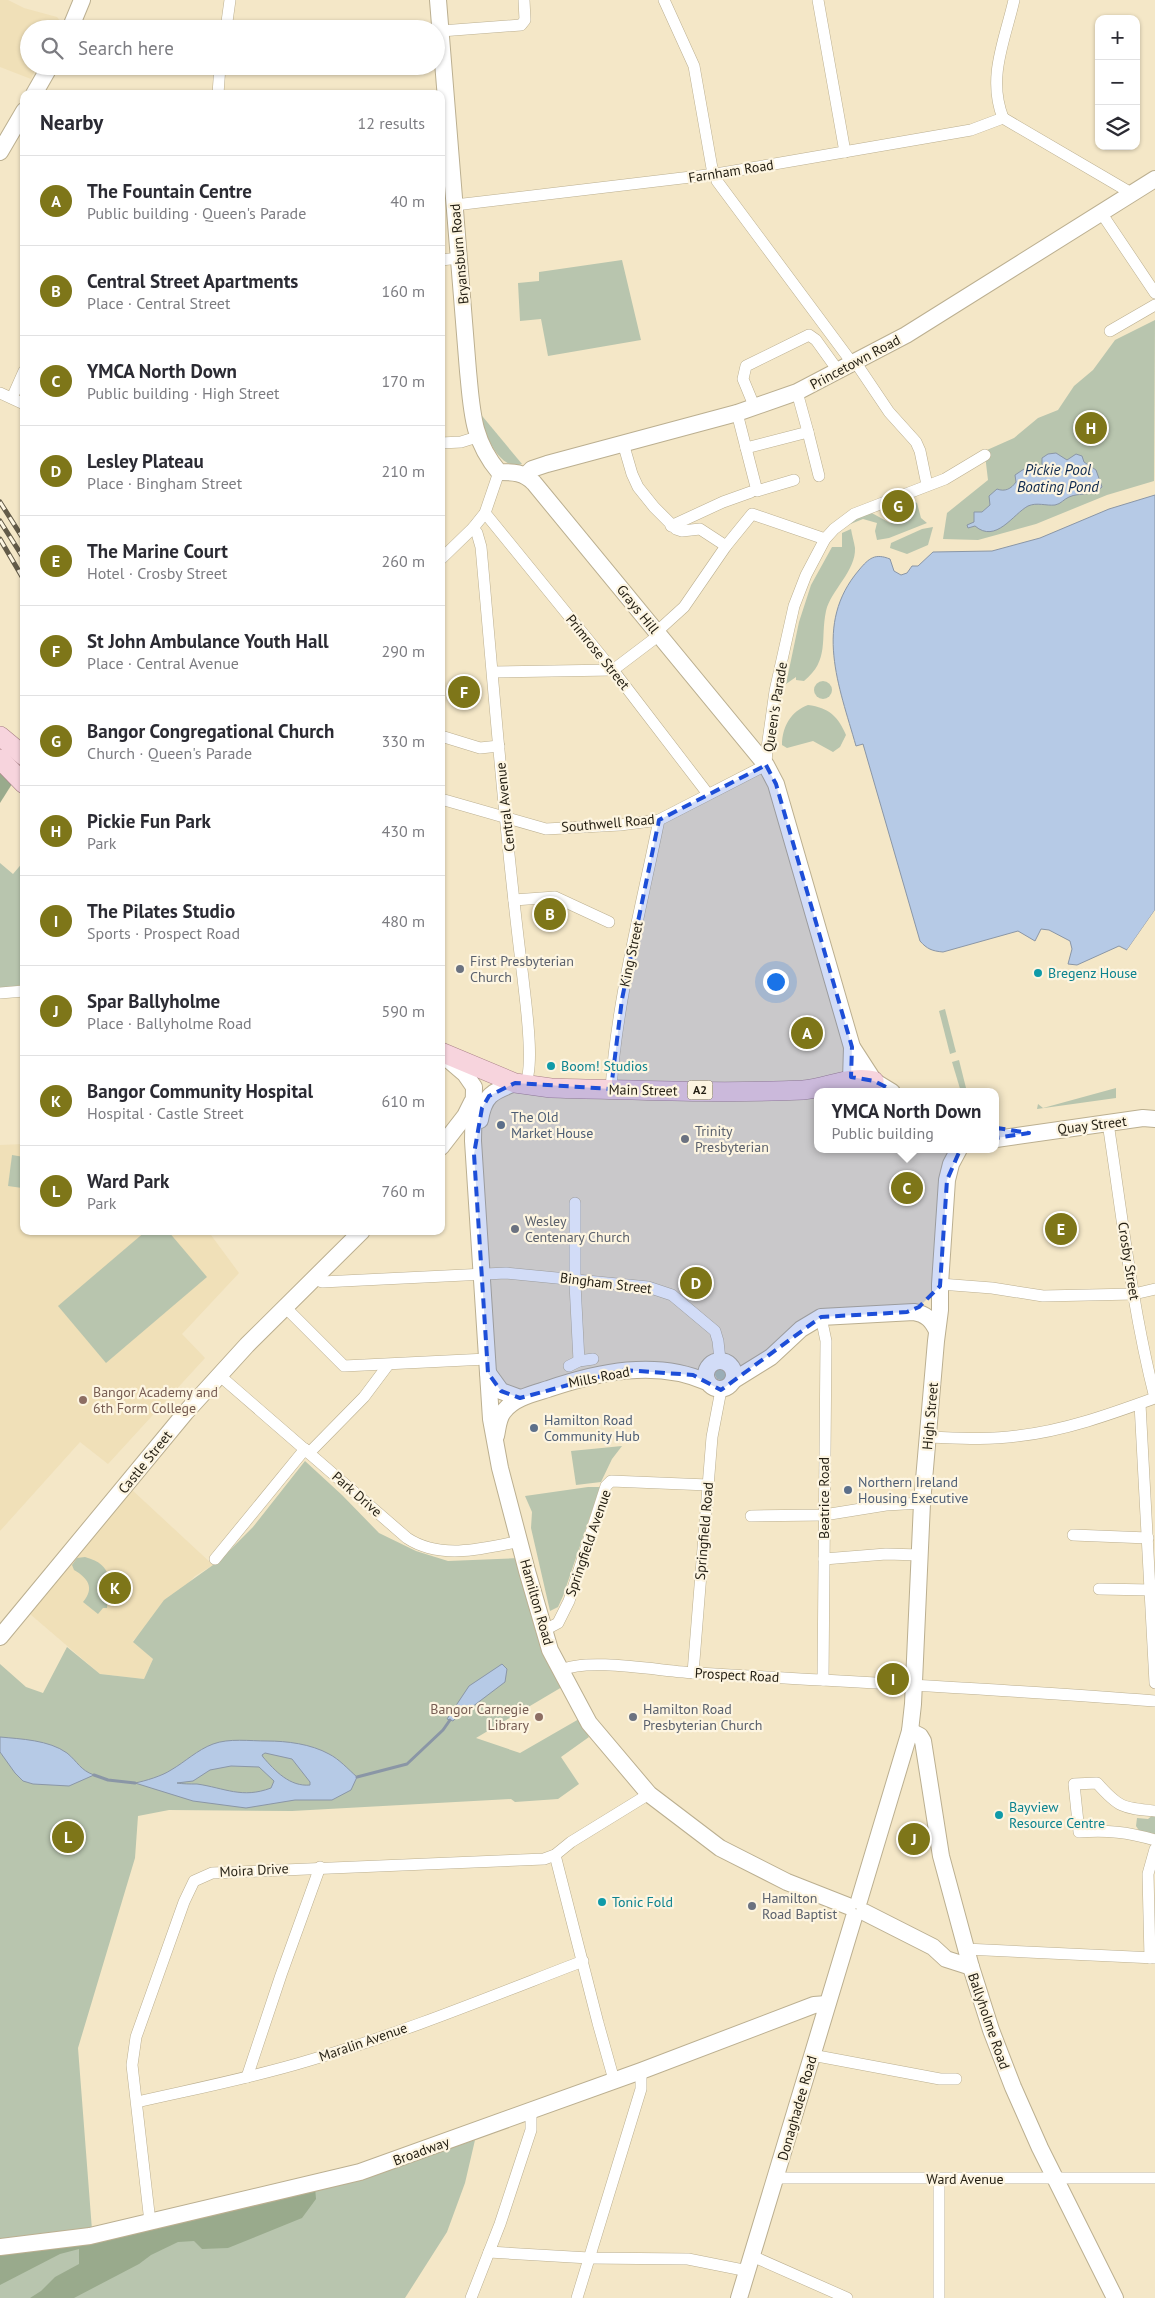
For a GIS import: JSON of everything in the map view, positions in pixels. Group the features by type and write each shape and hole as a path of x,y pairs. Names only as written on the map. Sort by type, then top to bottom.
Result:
{"main road":[{"path":"74,20 82,0"},
{"name":"Bryansburn Road","path":"438,0 440,20"},
{"path":"36,90 45,75"},
{"name":"Bryansburn Road","path":"443,75 444,90"},
{"path":"2,144 20,117"},
{"name":"Bryansburn Road","path":"445,123 446,146 455,205 470,398 477,436 499,472"},
{"name":"Princetown Road","path":"526,475 532,469 547,464 737,414 797,392 849,366 984,288 1155,179"},
{"path":"499,472 516,472 526,475"},
{"name":"Grays Hill","path":"526,475 766,765"},
{"path":"0,736 20,753"},
{"path":"0,759 20,780"},
{"name":"Queen's Parade","path":"766,765 776,784 852,1047"},
{"path":"852,1047 874,1081 885,1088"},
{"path":"852,1047 853,1086"},
{"name":"Main Street","path":"445,1055 520,1085 611,1089 814,1089"},
{"name":"Main Street","path":"445,1057 470,1079 474,1092"},
{"name":"Main Street","path":"820,1088 853,1086 860,1078 874,1081"},
{"name":"Hamilton Road","path":"473,1147 484,1102 495,1091 520,1085"},
{"path":"446,1143 469,1110 474,1092"},
{"name":"Hamilton Road","path":"474,1092 473,1147 491,1419 500,1468 543,1631 550,1650 590,1723 649,1794 720,1848 787,1882 856,1909 933,1947 946,1959 971,1967"},
{"name":"Quay Street","path":"1029,1133 1143,1118 1155,1119"},
{"path":"999,1128 1029,1133"},
{"path":"999,1138 1029,1133"},
{"path":"446,1143 460,1136 473,1147"},
{"name":"High Street","path":"913,1685 922,1503 940,1310 947,1180 951,1164 957,1153"},
{"name":"Castle Street","path":"0,1636 219,1375 358,1235"},
{"path":"907,1312 927,1302 940,1285"},
{"path":"721,1384 771,1357 801,1329 821,1317 907,1312 926,1315 937,1331"},
{"path":"720,1360 732,1367 721,1384 707,1369 712,1362 720,1360"},
{"path":"488,1366 501,1391 520,1398"},
{"name":"Mills Road","path":"495,1437 500,1416 520,1398 572,1381 624,1370 680,1373 721,1384"},
{"name":"Donaghadee Road","path":"739,2298 910,1731 913,1685"},
{"name":"Ballyholme Road","path":"910,1731 920,1736 923,1741 938,1840 966,1949 1013,2087 1040,2148 1115,2298"},
{"name":"Hamilton Road","path":"933,1947 966,1949"},
{"name":"Broadway","path":"0,2247 90,2236 360,2172 641,2071 814,2005 827,2004"}],"street":[{"path":"227,20 230,0"},
{"path":"445,31 521,25 526,20 524,0"},
{"path":"664,0 694,66 714,174 717,181 849,366 916,442 920,451 927,485"},
{"path":"818,0 845,152"},
{"path":"1014,0 1001,44 996,72 1000,109 1003,118 1126,190 1130,195"},
{"path":"218,90 219,75"},
{"name":"Farnham Road","path":"455,205 714,174 971,130 1003,118"},
{"path":"1102,214 1155,293"},
{"path":"445,260 459,258"},
{"path":"1110,331 1155,305"},
{"path":"755,408 743,379 746,366 809,335 849,366"},
{"path":"12,398 20,380"},
{"path":"797,392 819,476"},
{"path":"0,394 20,402"},
{"path":"737,414 756,490 794,480"},
{"path":"746,448 808,432"},
{"path":"445,443 461,442 477,436"},
{"path":"623,443 638,487 671,526 682,531 700,529 726,546"},
{"name":"Queen's Parade","path":"766,765 768,733 776,682 794,606 806,575 825,540 834,529 854,514 954,475 985,454"},
{"path":"445,555 473,528 485,513 499,472"},
{"path":"671,526 723,502 751,492"},
{"name":"Primrose Street","path":"485,513 613,670 708,794"},
{"path":"493,672 613,670 633,656 658,634 684,607 726,546 749,516 754,514 825,540"},
{"name":"Central Avenue","path":"473,528 482,547 505,818 529,1041 528,1080 520,1085"},
{"path":"445,737 480,748 499,746"},
{"name":"Southwell Road","path":"445,800 546,829 659,820 766,765"},
{"name":"King Street","path":"611,1089 614,1052 622,999 659,820"},
{"path":"514,900 555,897 609,922"},
{"path":"0,993 20,991"},
{"name":"Crosby Street","path":"1108,1123 1134,1294 1155,1398"},
{"path":"575,1203 576,1340 574,1364 593,1359"},
{"name":"Bingham Street","path":"314,1279 322,1282 482,1273 648,1287 672,1295 714,1331 718,1341 720,1360"},
{"path":"940,1285 969,1285 1043,1296 1134,1294 1155,1290"},
{"path":"285,1307 344,1366 488,1366"},
{"name":"Beatrice Road","path":"821,1317 826,1341 824,1680"},
{"path":"215,1559 307,1451 364,1397 388,1365"},
{"name":"Park Drive","path":"219,1375 406,1538 417,1545 452,1552 520,1541"},
{"name":"Springfield Road","path":"693,1673 713,1429 721,1384"},
{"path":"929,1437 983,1439 1026,1435 1073,1425 1155,1398"},
{"path":"1140,1404 1155,1683"},
{"name":"Springfield Avenue","path":"543,1631 558,1623 569,1601 606,1486 611,1481 708,1485"},
{"path":"751,1516 824,1515 894,1504 922,1503"},
{"path":"1073,1535 1148,1538"},
{"path":"824,1559 900,1554 920,1555"},
{"path":"1099,1589 1151,1590"},
{"name":"Prospect Road","path":"562,1670 572,1666 590,1664 693,1673 1155,1701"},
{"path":"1155,1811 1129,1809 1120,1806 1097,1783 1074,1784 1079,1832 1106,1830 1125,1832 1155,1840"},
{"name":"Moira Drive","path":"150,2222 132,2066 136,2037 184,1902 194,1881 212,1873 544,1859 555,1855 572,1842 649,1794"},
{"path":"966,1949 1153,1958 1148,1874 1155,1849"},
{"path":"555,1855 614,2080"},
{"path":"247,2077 320,1867"},
{"name":"Maralin Avenue","path":"137,2102 308,2061 583,1961"},
{"path":"812,2055 940,2079 956,2079"},
{"path":"577,2298 641,2089 641,2071"},
{"path":"471,2298 531,2130 531,2111"},
{"name":"Ward Avenue","path":"776,2178 939,2180 1155,2178"},
{"path":"939,2180 939,2298"},
{"path":"489,2252 589,2258 688,2259 750,2263 847,2298"}],"highlighted area":[{"path":"766,765 776,784 852,1047 851,1077 874,1081 953,1121 1029,1133 963,1143 947,1180 940,1286 919,1307 907,1312 821,1317 721,1390 693,1375 624,1370 520,1398 501,1391 488,1373 474,1154 482,1108 489,1096 515,1083 611,1089 622,999 659,820"}],"shaded area":[{"path":"0,0 8,0 24,8 57,17 59,20 20,20 20,75 0,67"},
{"path":"21,75 33,75 31,79"},
{"name":"Bangor Academy and 6th Form College","path":"20,1144 20,1235 211,1235 239,1273 182,1334 205,1358 108,1464 80,1442 0,1531 0,1145"},
{"path":"131,1489 213,1565 195,1576 133,1641 153,1659 144,1679 100,1674 30,1614"}],"green space":[{"path":"622,260 641,340 548,356 541,319 520,321 518,283 539,281 539,272"},
{"path":"1155,320 1154,481 1107,495 1036,524 978,540 943,539 947,513 988,480 985,455 987,450 1014,438 1038,418 1058,410 1074,386 1093,370 1115,340"},
{"path":"478,411 522,464 513,465 498,455 483,428"},
{"path":"911,500 917,503 921,518 927,523 889,538 877,540 875,531 877,523 863,519 848,525 858,517 870,512 890,523 908,517"},
{"path":"933,527 928,545 907,554 890,548 891,543 922,529"},
{"path":"851,529 855,548 852,565 826,611 821,657 818,665 804,681 796,680 796,677 786,684 799,622 811,585 832,547 842,547 842,533"},
{"path":"823,681 829,684 832,690 829,696 823,699 817,696 814,690 817,684"},
{"path":"808,705 822,708 832,714 843,728 846,735 840,747 833,752 813,741 787,748 782,745 782,738 789,720 797,711"},
{"path":"0,773 12,784 0,803"},
{"path":"0,863 13,874 20,866 20,986 0,988"},
{"path":"945,1009 956,1052 950,1054 939,1011"},
{"path":"959,1060 966,1088 960,1088 952,1062"},
{"path":"1116,1088 1116,1098 1037,1109 1038,1104 1043,1108"},
{"path":"12,1155 20,1156 20,1188 8,1186"},
{"path":"141,1235 171,1235 207,1277 106,1363 58,1306"},
{"path":"723,1368 726,1369 726,1379 719,1380 716,1379 715,1372 716,1369"},
{"path":"622,1446 612,1459 601,1482 576,1485 571,1451"},
{"path":"305,1461 379,1533 416,1551 448,1561 519,1558 562,1687 476,1738 520,1753 579,1719 589,1737 561,1757 579,1784 558,1799 515,1802 511,1799 292,1811 169,1810 138,1816 135,1858 78,2048 92,2230 0,2242 0,1664 26,1687 43,1693 67,1647 100,1674 144,1679 153,1659 133,1642 164,1600 220,1560 253,1527"},
{"path":"600,1487 563,1596 558,1607 550,1611 531,1528 532,1512 525,1496"},
{"path":"85,1557 102,1565 108,1576 107,1608 103,1608 98,1614 83,1602 89,1592 88,1584 83,1576 74,1570 72,1565 77,1558"},
{"path":"1153,1815 1155,1816 1155,1834 1140,1832 1136,1826 1137,1818 1148,1819"},
{"path":"475,2140 465,2183 447,2232 405,2298 0,2298 0,2253 387,2169"},
{"path":"315,2187 316,2199 302,2218 228,2248 202,2249 194,2241 178,2242 74,2298 30,2298 41,2291 55,2277 79,2264 79,2249 60,2254 0,2285 0,2253"}],"water":[{"name":"Pickie Pool Boating Pond","path":"1056,453 1067,460 1076,454 1082,456 1084,462 1096,470 1102,487 1094,492 1069,497 1059,504 1035,504 1028,506 997,530 983,531 975,526 968,528 967,525 974,522 974,512 982,512 990,505 989,496 997,489 1005,490 1010,488 1016,482 1015,475 1024,469 1031,472 1036,470 1042,465 1042,458 1048,454"},
{"path":"1155,495 1155,910 1127,950 1119,946 1077,965 1068,964 1072,949 1070,941 1049,930 1041,929 1035,941 1018,931 943,952 930,949 920,941 863,744 856,746 837,678 833,634 837,612 845,591 866,562 876,557 880,556 890,559 894,571 901,575 907,573 912,566 918,566 933,552 992,551 1040,538 1109,509"},
{"path":"502,1664 507,1669 505,1682 472,1707 461,1712 453,1721 447,1719 469,1686"},
{"path":"0,1737 52,1745 67,1753 82,1768 94,1775 69,1786 33,1784 23,1781 0,1752"},
{"path":"233,1740 275,1741 307,1745 329,1754 357,1777 351,1790 332,1800 295,1800 246,1808 193,1801 135,1783 167,1772 202,1749 219,1742","holes":["265,1753 292,1759 310,1782 310,1785 296,1783 284,1777 263,1757 262,1755","231,1766 259,1767 274,1781 271,1788 251,1793 242,1793 197,1784 177,1783 193,1781 210,1770"]}],"pier":[{"path":"1155,910 1155,914 1130,950 1127,950"}],"waterway":[{"path":"357,1777 407,1764 443,1730 450,1720"},
{"path":"94,1775 108,1780 135,1783"}],"railway":[{"path":"0,502 20,534"},
{"path":"0,521 20,553"},
{"path":"0,539 20,573"}],"place":[{"name":"Pickie Fun Park","path":"1091,428"},
{"name":"Bangor Congregational Church","path":"898,506"},
{"name":"St John Ambulance Youth Hall","path":"464,692"},
{"name":"Central Street Apartments","path":"550,914"},
{"name":"First Presbyterian Church","path":"460,969"},
{"name":"Bregenz House","path":"1038,973"},
{"name":"The Fountain Centre","path":"807,1033"},
{"name":"Boom! Studios","path":"551,1066"},
{"name":"The Old Market House","path":"501,1125"},
{"name":"Trinity Presbyterian","path":"685,1139"},
{"name":"YMCA North Down","path":"907,1188"},
{"name":"Wesley Centenary Church","path":"515,1229"},
{"name":"The Marine Court","path":"1061,1229"},
{"name":"Lesley Plateau","path":"696,1283"},
{"name":"Bangor Academy and 6th Form College","path":"83,1400"},
{"name":"Hamilton Road Community Hub","path":"534,1428"},
{"name":"Northern Ireland Housing Executive","path":"848,1490"},
{"name":"Bangor Community Hospital","path":"115,1588"},
{"name":"The Pilates Studio","path":"893,1679"},
{"name":"Bangor Carnegie Library","path":"539,1717"},
{"name":"Hamilton Road Presbyterian Church","path":"633,1717"},
{"name":"Bayview Resource Centre","path":"999,1815"},
{"name":"Ward Park","path":"68,1837"},
{"name":"Spar Ballyholme","path":"914,1839"},
{"name":"Tonic Fold","path":"602,1902"},
{"name":"Hamilton Road Baptist","path":"752,1906"}]}
